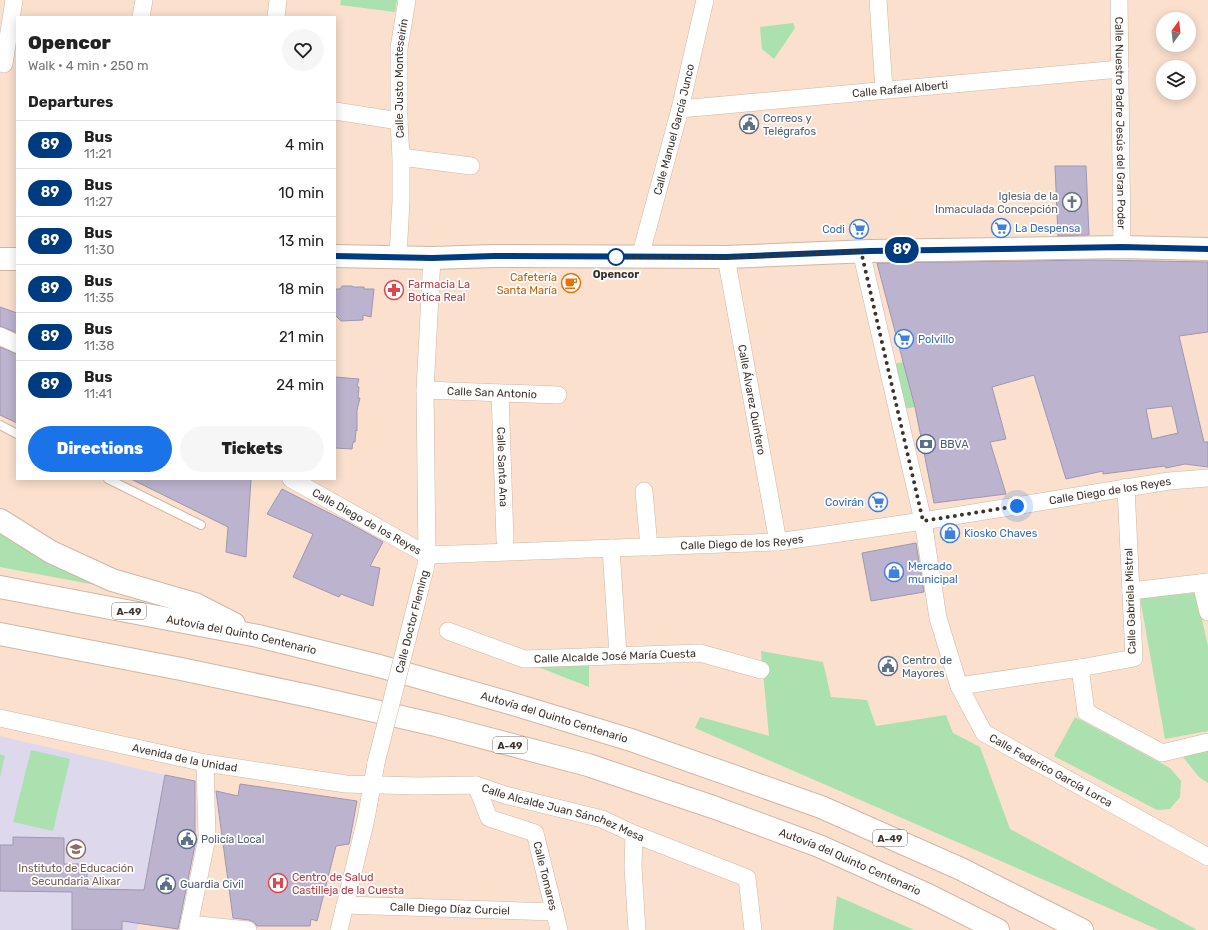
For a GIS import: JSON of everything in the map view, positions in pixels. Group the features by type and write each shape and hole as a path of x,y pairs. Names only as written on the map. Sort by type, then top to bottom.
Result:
{"main road":[{"path":"336,256 432,258 494,256 726,257 861,251 1122,247 1208,249"},
{"path":"0,259 16,259"},
{"path":"0,520 51,552 112,580 195,604 258,636"},
{"name":"Autovía del Quinto Centenario","path":"0,586 258,636 379,666 520,706 631,740 821,807 962,869 1082,930"},
{"name":"Autovía del Quinto Centenario","path":"0,634 181,669 314,697 436,725 588,765 713,807 819,846 928,895 998,930"}],"street":[{"path":"7,65 14,0"},
{"path":"141,16 144,0"},
{"path":"276,16 278,0"},
{"name":"Calle Justo Monteseirín","path":"398,257 401,201 399,48 407,0"},
{"name":"Calle Manuel García Junco","path":"640,257 680,109 705,0"},
{"name":"Calle Nuestro Padre Jesús del Gran Poder","path":"1119,0 1122,247"},
{"path":"878,4 884,90"},
{"name":"Calle Rafael Alberti","path":"680,109 1120,69"},
{"path":"336,111 399,121"},
{"path":"401,157 471,166"},
{"name":"Calle Federico García Lorca","path":"861,251 923,521 938,618 959,686 984,733 1208,857"},
{"name":"Calle Álvarez Quintero","path":"726,257 778,542"},
{"name":"Calle Doctor Fleming","path":"339,930 366,819 376,763 426,562 425,390 432,258"},
{"path":"0,336 16,344"},
{"name":"Calle San Antonio","path":"425,390 558,395"},
{"name":"Calle Santa Ana","path":"500,393 505,540"},
{"name":"Calle Diego de los Reyes","path":"295,480 308,483 426,562 611,548 778,542 923,521 1170,481 1208,478"},
{"name":"Calle Gabriela Mistral","path":"959,686 1080,668 1134,658 1126,488"},
{"path":"644,492 649,547"},
{"path":"611,548 618,655"},
{"path":"1131,591 1205,582 1208,612"},
{"name":"Calle Alcalde José María Cuesta","path":"448,631 524,659 700,653 761,670"},
{"path":"1080,668 1086,712 1162,753 1208,742"},
{"name":"Avenida de la Unidad","path":"0,718 206,763 346,784 372,784"},
{"path":"206,763 207,838 189,927 248,930"},
{"name":"Calle Alcalde Juan Sánchez Mesa","path":"372,784 476,785 506,796 602,819 634,834 747,878 753,930"},
{"name":"Calle Tomares","path":"476,785 489,818 535,833 559,930"},
{"path":"634,834 633,867 637,930"},
{"name":"Calle Diego Díaz Curciel","path":"345,905 554,912"}],"lane":[{"path":"0,425 16,433"},
{"path":"110,480 201,525"}],"shaded area":[{"name":"Instituto de Educación Secundaria Alixar","path":"0,736 165,775 137,930 0,930"}],"green space":[{"path":"341,0 397,0 395,12 340,5"},
{"path":"793,23 795,28 774,59 762,49 760,27"},
{"path":"904,362 915,407 893,411 882,366"},
{"path":"0,531 117,589 0,567"},
{"path":"1196,593 1208,646 1208,731 1165,739 1140,598"},
{"path":"761,651 823,662 831,697 867,700 876,726 946,715 953,733 980,747 1010,829 1197,930 1159,930 695,728 700,717 769,736"},
{"path":"589,664 589,687 538,667"},
{"path":"1075,717 1170,768 1181,781 1180,797 1170,809 1157,810 1054,756"},
{"path":"31,750 70,759 53,831 13,822"},
{"path":"1208,750 1208,783 1199,777 1183,757"},
{"path":"0,754 5,756 0,777"},
{"path":"837,896 914,930 833,930"}],"building":[{"name":"Iglesia de la Inmaculada Concepción","path":"1055,166 1086,166 1089,235 1058,236"},
{"path":"1095,260 1208,262 1208,332 1179,336 1204,442 1208,442 1208,467 1185,464 1166,468 1165,466 1103,474 1103,471 1066,479 1034,375 992,387 1006,439 990,442 1006,494 934,503 915,407 877,263","holes":["1172,406 1178,433 1152,439 1146,409"]},
{"path":"342,286 352,286 364,287 364,289 374,289 371,317 363,315 363,320 341,321 336,316 336,289 340,289"},
{"path":"0,307 16,313 16,333 0,326"},
{"path":"0,347 16,354 16,423 0,415"},
{"path":"336,377 359,379 357,386 359,387 358,398 360,398 357,410 357,431 356,430 355,442 353,442 352,449 336,448"},
{"path":"133,480 251,480 246,557 226,552 228,527"},
{"path":"282,489 383,542 370,566 380,568 373,606 341,594 339,597 293,577 313,534 267,514"},
{"name":"Mercado municipal","path":"916,543 924,592 871,601 862,553"},
{"path":"165,775 195,781 195,845 178,929 122,921 122,930 72,930 72,892 0,891 0,845 13,845 13,837 64,838 64,864 87,864 87,889 144,890"},
{"name":"Centro de Salud Castilleja de la Cuesta","path":"240,784 357,801 349,844 336,846 317,921 311,919 310,926 257,926 254,922 249,920 233,918 216,791 238,796"}],"bus line":[{"name":"89","path":"336,256 432,258 494,256 748,257 850,251 1122,247 1208,249"}],"place":[{"name":"Correos y Telégrafos","path":"749,124"},
{"name":"Iglesia de la Inmaculada Concepción","path":"1072,202"},
{"name":"La Despensa","path":"1001,228"},
{"name":"Codi","path":"859,229"},
{"name":"Opencor","path":"616,257"},
{"name":"Cafetería Santa María","path":"571,283"},
{"name":"Farmacia La Botica Real","path":"394,290"},
{"name":"Polvillo","path":"904,339"},
{"name":"BBVA","path":"926,444"},
{"name":"Covirán","path":"878,502"},
{"name":"Kiosko Chaves","path":"950,533"},
{"name":"Mercado municipal","path":"894,572"},
{"name":"Centro de Mayores","path":"888,666"},
{"name":"Policía Local","path":"187,839"},
{"name":"Instituto de Educación Secundaria Alixar","path":"76,849"},
{"name":"Centro de Salud Castilleja de la Cuesta","path":"278,883"},
{"name":"Guardia Civil","path":"166,884"}],"route":[{"path":"616,257 748,257 861,251 923,521 1017,506"}]}
